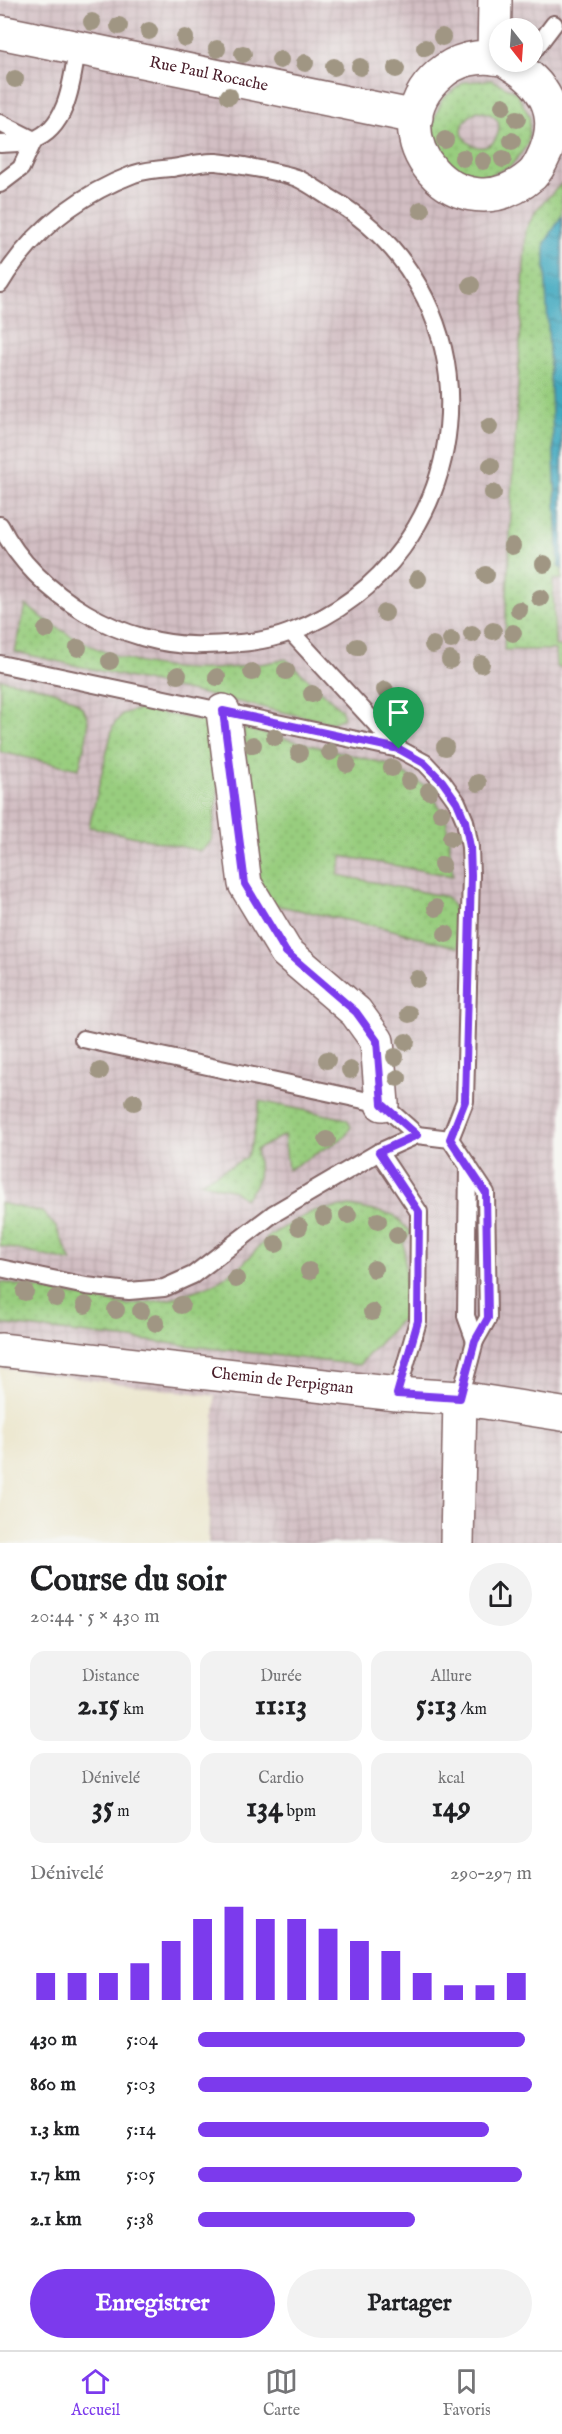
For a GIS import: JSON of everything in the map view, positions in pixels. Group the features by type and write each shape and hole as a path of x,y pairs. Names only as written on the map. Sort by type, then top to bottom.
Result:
{"street":[{"path":"495,0 500,18"},
{"name":"Rue Paul Rocache","path":"0,32 77,50 416,117"},
{"path":"489,59 470,58 447,67 429,83 418,104 415,139 423,161 439,180 460,192 472,195 497,195 519,186 537,170 552,138 552,114 544,92 527,72"},
{"path":"223,711 245,884 286,952 356,1012 377,1041 382,1104"},
{"name":"Chemin de Perpignan","path":"0,1350 397,1394 460,1398 562,1414"},
{"path":"457,1543 460,1398"}],"lane":[{"path":"543,34 554,24"},
{"path":"0,184 21,168 34,140 52,126 64,108 71,86 77,50"},
{"path":"0,123 34,140"},
{"path":"0,144 34,140"},
{"path":"0,284 19,253 65,209 136,173 214,162 296,178 360,215 402,258 434,314 450,380 448,440 432,498 401,551 350,601 291,632 244,644 188,646 137,636 87,614 49,587 8,542 0,525"},
{"path":"291,632 399,749"},
{"path":"0,664 399,749 424,763 442,781 457,802 465,821 470,847 471,875 465,1101 450,1139"},
{"path":"83,1039 382,1104 417,1135"},
{"path":"0,1268 86,1286 129,1292 164,1287 193,1275 273,1214 379,1152 417,1135 450,1139 486,1193 488,1318 475,1341 460,1398"},
{"path":"379,1152 419,1212 418,1321 397,1394"}],"shaded area":[{"path":"0,0 562,0 562,1543 208,1543 215,1396 0,1368"}],"green space":[{"path":"492,80 516,92 530,117 528,144 511,166 486,177 458,171 439,152 432,125 442,99 464,82","holes":["477,111 494,117 499,123 499,128 493,142 485,147 477,147 469,143 462,129 466,120"]},
{"path":"562,183 562,579 553,580 555,646 562,646 562,668 556,667 555,650 504,650 526,229 537,209"},
{"path":"26,605 56,627 86,644 149,665 181,669 215,669 250,666 286,659 341,709 344,718 332,723 15,652"},
{"path":"0,679 54,691 78,703 85,713 88,724 79,769 0,752"},
{"path":"139,709 209,722 222,763 211,842 201,851 89,827 113,726 122,714"},
{"path":"243,728 387,764 427,787 446,818 453,876 342,856 338,875 447,897 458,914 458,948 389,929 275,905 253,878 258,853"},
{"path":"260,1101 347,1119 351,1127 345,1137 288,1170 284,1135 256,1150 257,1182 244,1199 234,1191 200,1182 246,1158 252,1143"},
{"path":"0,1203 42,1212 56,1227 72,1262 0,1246"},
{"path":"350,1206 394,1215 411,1233 404,1242 406,1303 411,1309 359,1365 0,1324 0,1282 128,1305 170,1299 214,1284 243,1264 270,1235 313,1211"}],"water":[{"path":"562,215 562,569 559,567 545,243"}],"route":[{"path":"223,711 399,749 424,763 442,781 457,802 465,821 470,847 465,1101 450,1139 486,1193 488,1318 475,1341 460,1398 397,1394 418,1321 419,1212 379,1152 417,1135 382,1104 377,1041 356,1012 286,952 245,884 223,711"}]}
